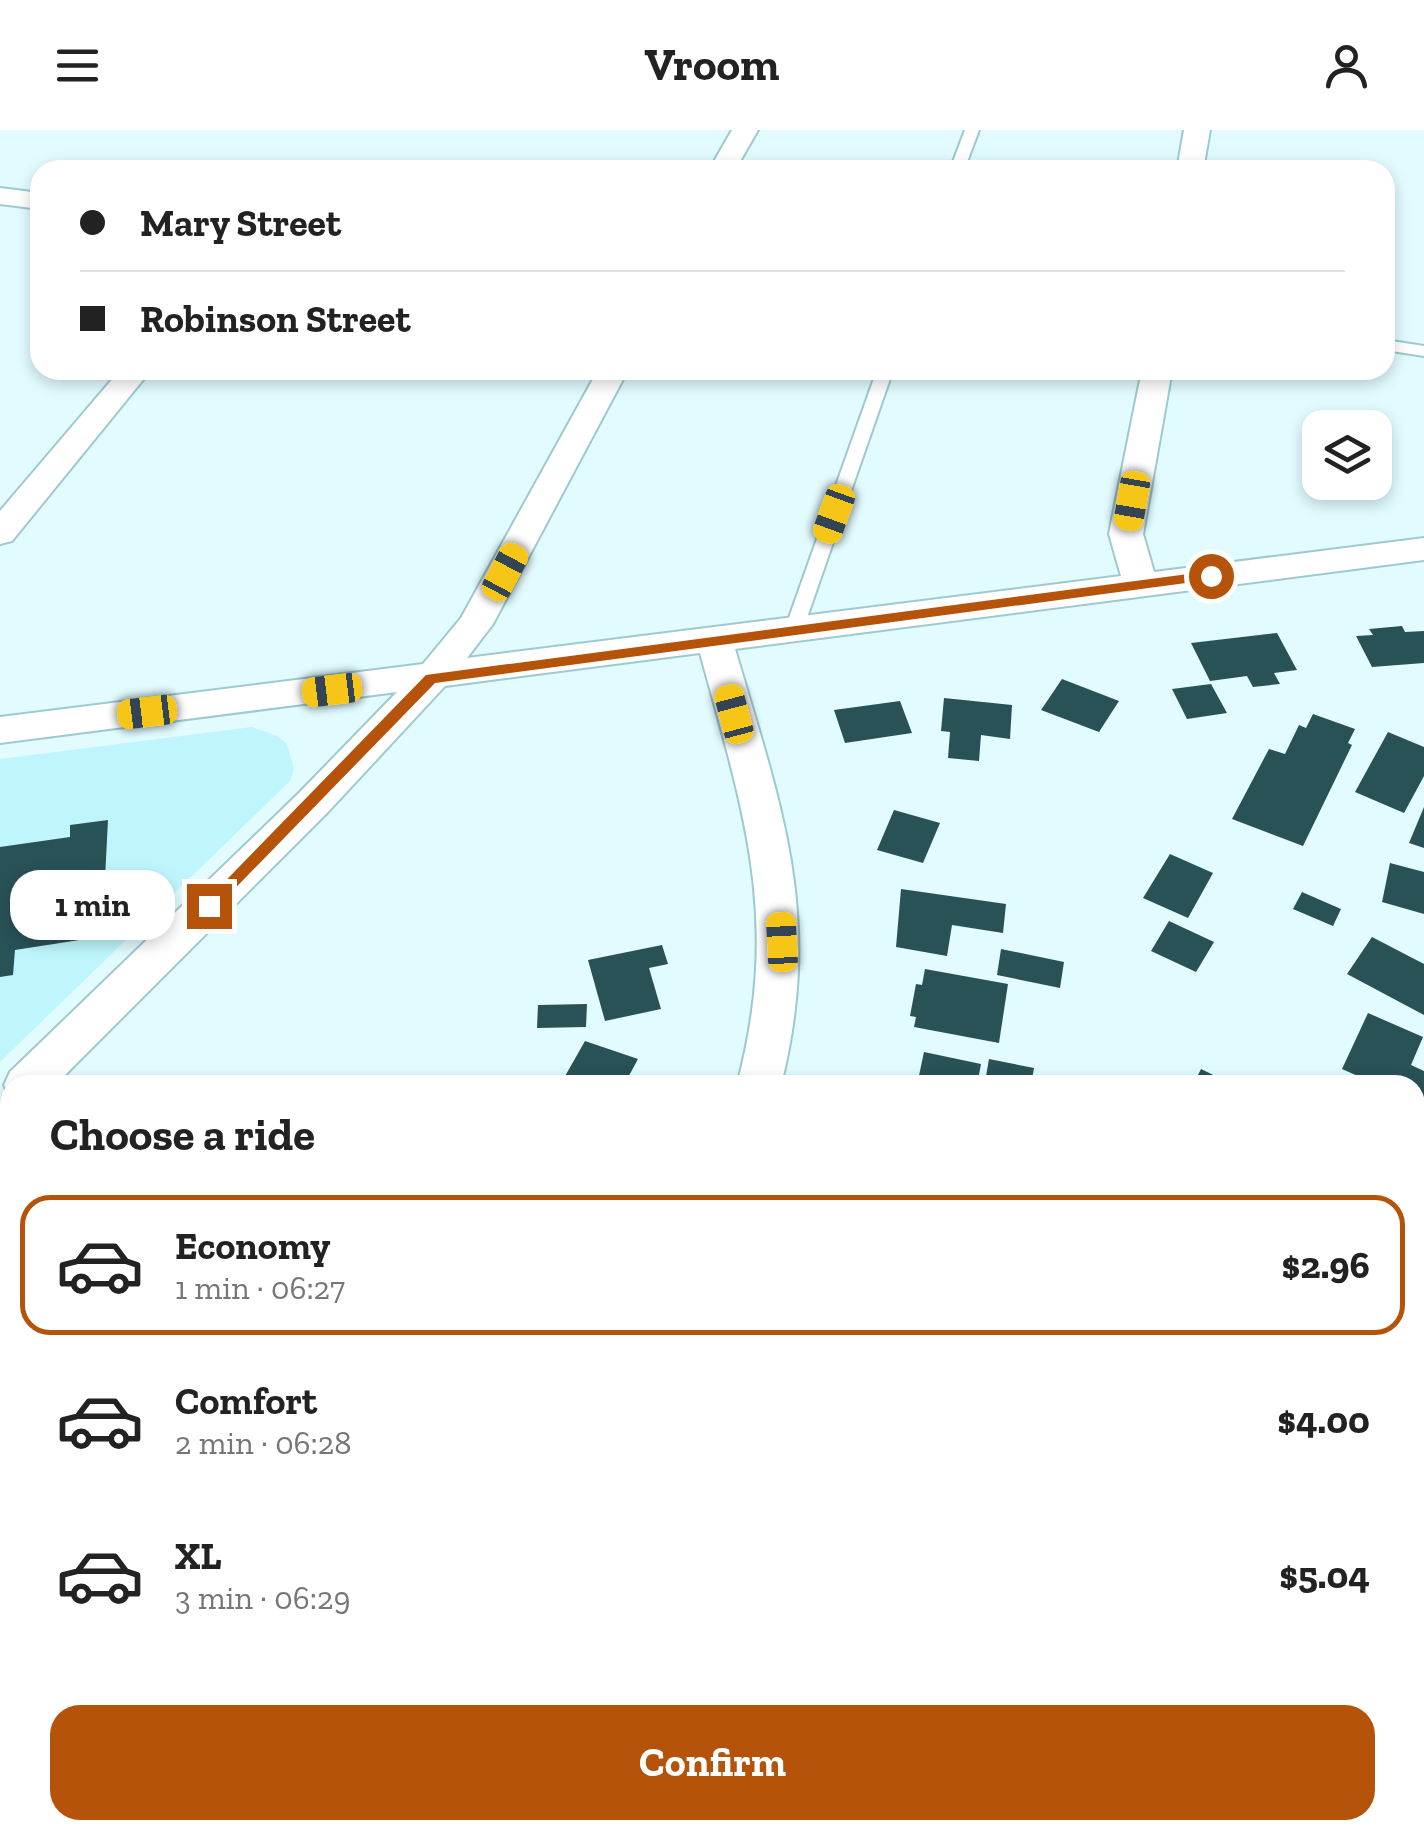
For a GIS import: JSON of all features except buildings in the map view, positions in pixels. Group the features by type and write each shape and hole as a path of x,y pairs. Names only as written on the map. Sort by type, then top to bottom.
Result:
{"street":[{"path":"728,160 745,130"},
{"path":"1192,160 1196,130"},
{"path":"0,196 30,200"},
{"path":"0,533 128,380"},
{"path":"36,1075 314,803 472,629 608,380"},
{"path":"1140,584 1126,534 1156,380"},
{"path":"0,730 1424,549"},
{"path":"714,639 779,882 780,1004 762,1075"}],"lane":[{"path":"961,160 972,130"},
{"path":"1395,346 1424,350"},
{"path":"794,629 881,380"}],"shaded area":[{"path":"252,727 278,736 287,744 294,769 290,781 0,1062 0,759"}],"route":[{"path":"209,906 314,803 431,678 1211,576"}]}
